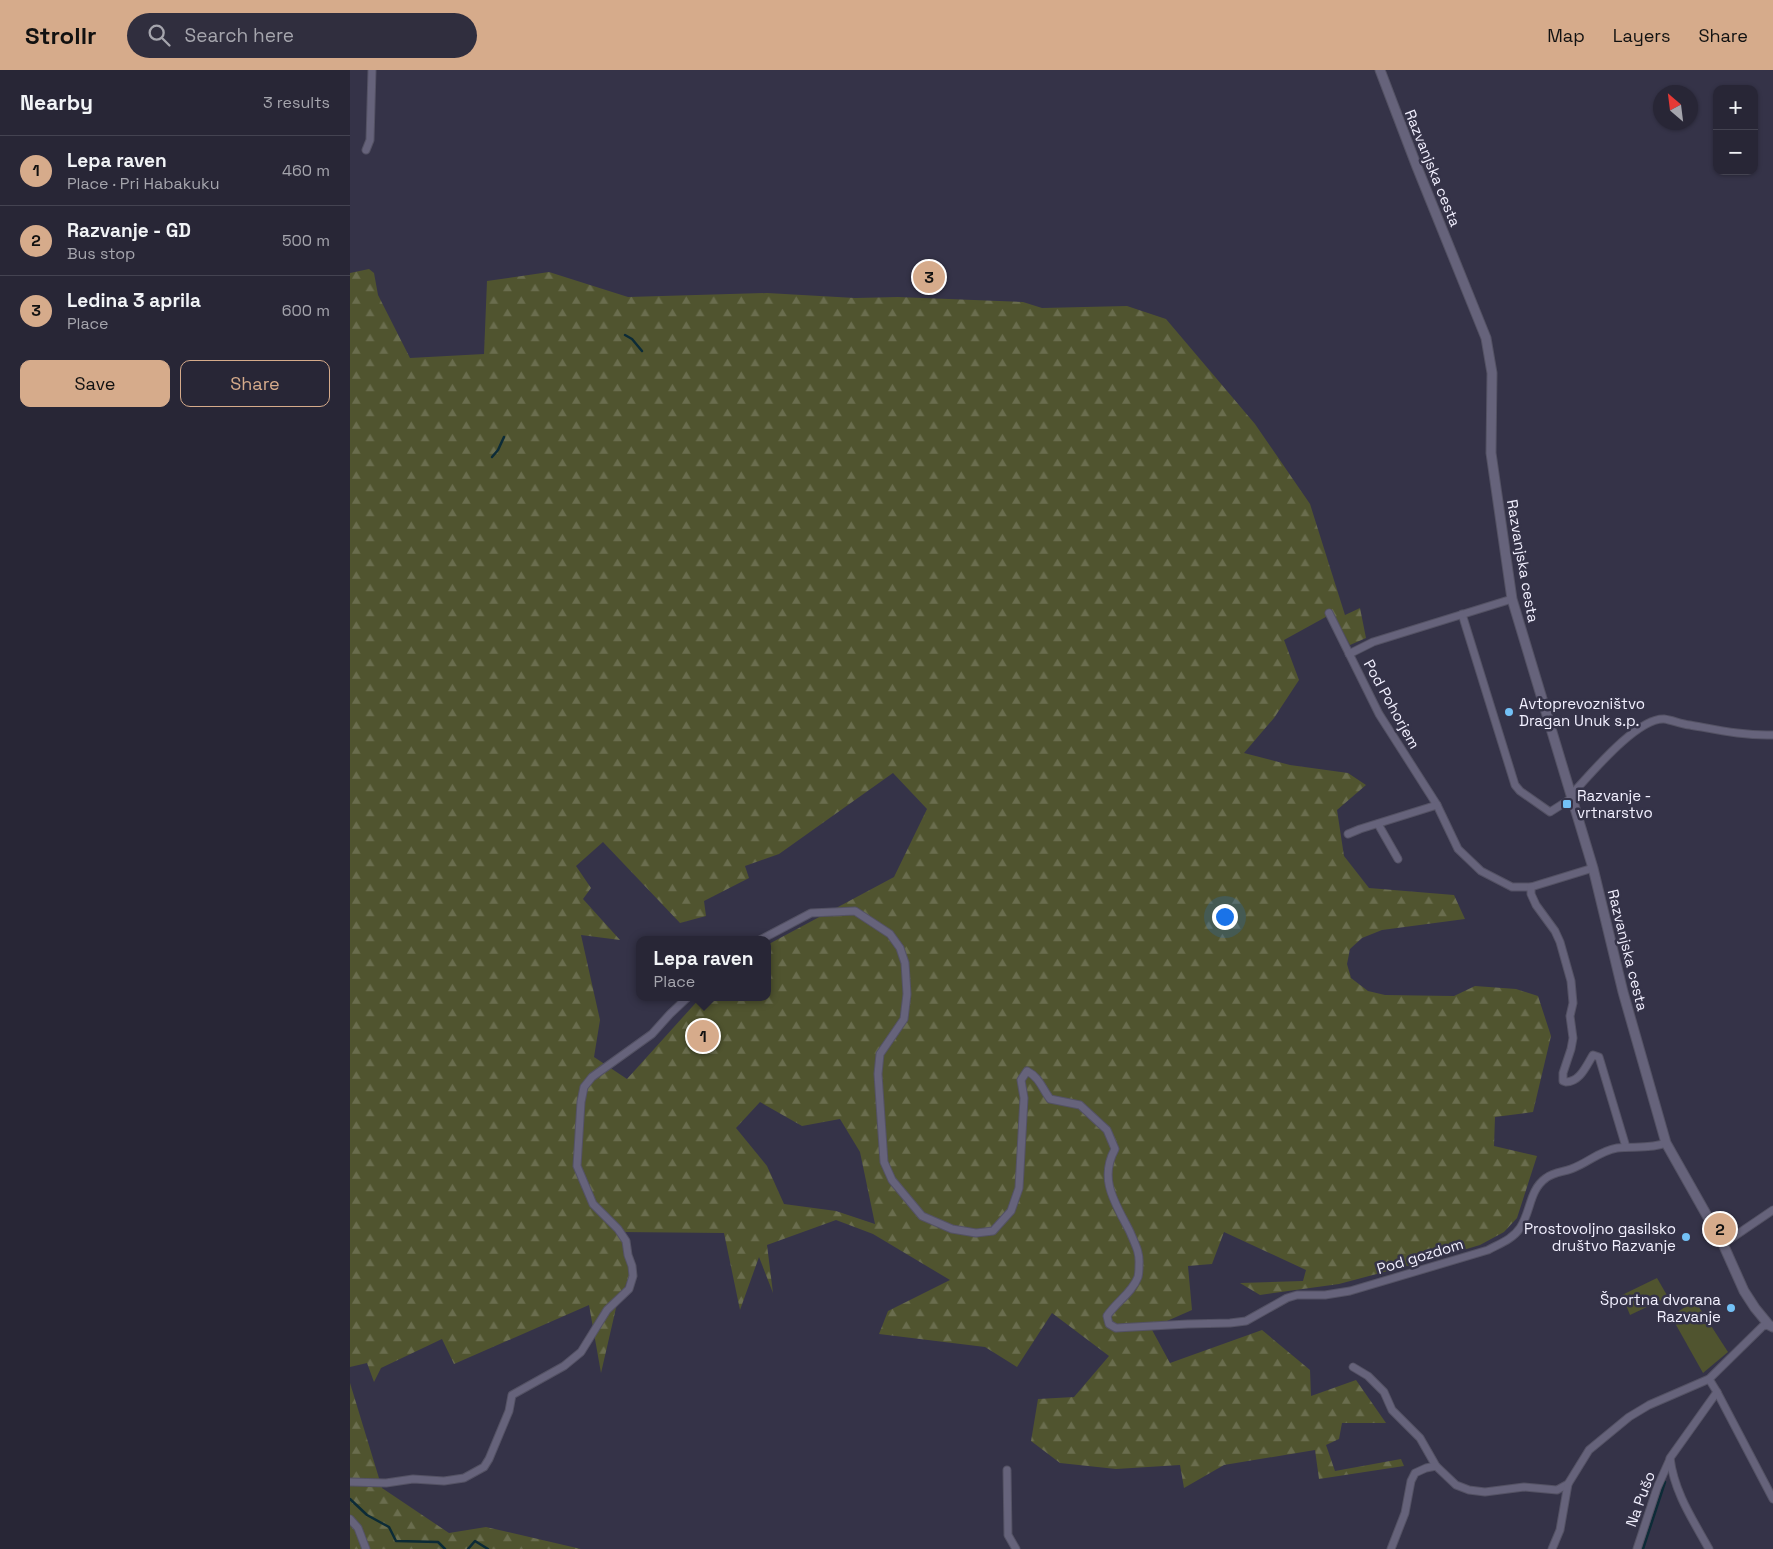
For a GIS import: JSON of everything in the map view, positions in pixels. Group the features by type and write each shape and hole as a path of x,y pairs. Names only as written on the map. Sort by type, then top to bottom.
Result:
{"street":[{"path":"366,150 370,140 372,70"},
{"name":"Razvanjska cesta","path":"1380,70 1486,338 1492,373 1491,453 1512,599 1592,868 1623,992 1666,1143 1723,1244 1744,1291 1768,1326"},
{"path":"1349,654 1373,642 1512,599"},
{"name":"Pod Pohorjem","path":"1329,613 1379,714 1437,805 1458,849 1481,871 1512,887 1531,887 1592,868"},
{"path":"1462,614 1516,785 1550,812 1571,796 1629,734 1642,726 1662,719 1733,733 1756,736 1773,735"},
{"path":"1348,834 1437,805"},
{"path":"1378,824 1398,859"},
{"path":"1531,887 1530,894 1555,931 1569,970 1572,1003 1570,1016 1572,1038 1571,1049 1563,1073 1564,1080 1566,1082 1576,1080 1593,1056 1600,1057 1626,1147"},
{"name":"Pod gozdom","path":"768,936 811,913 855,911 890,934 900,948 905,963 907,994 904,1019 880,1054 879,1068 884,1162 892,1180 922,1216 952,1229 976,1232 993,1231 1011,1211 1019,1188 1024,1098 1021,1080 1027,1071 1036,1076 1050,1099 1080,1105 1107,1130 1115,1150 1108,1162 1108,1186 1136,1243 1140,1256 1139,1276 1129,1292 1114,1305 1107,1316 1109,1324 1116,1328 1246,1321 1292,1297 1350,1291 1488,1250 1505,1242 1519,1230 1527,1215 1536,1187 1548,1177 1572,1168 1604,1151 1666,1143"},
{"path":"350,1482 386,1483 413,1479 444,1482 464,1478 484,1467 499,1435 512,1395 564,1366 581,1352 607,1310 629,1289 632,1271 626,1241 618,1229 593,1204 577,1166 581,1102 584,1087 592,1078 652,1034 684,1001"},
{"path":"1723,1244 1773,1210"},
{"path":"1552,1549 1560,1530 1568,1484 1589,1450 1629,1417 1649,1405 1709,1379 1768,1326"},
{"path":"1353,1366 1368,1376 1384,1392 1392,1410 1420,1438 1436,1466 1456,1485 1470,1490 1485,1492 1524,1487 1557,1490 1568,1484"},
{"path":"1709,1379 1773,1499"},
{"name":"Na Pušo","path":"1637,1549 1657,1488 1670,1458 1717,1392"},
{"path":"1670,1458 1672,1476 1678,1494 1710,1549"},
{"path":"1391,1549 1405,1513 1411,1481 1415,1473 1436,1466"},
{"path":"1007,1470 1008,1535 1016,1549"},
{"path":"350,1518 358,1528 366,1549"}],"green space":[{"path":"369,269 374,273 378,295 410,358 484,354 487,281 549,272 628,297 767,293 855,298 898,297 1023,302 1042,308 1127,306 1166,319 1255,424 1310,504 1345,615 1360,608 1366,638 1350,645 1333,613 1284,640 1299,680 1274,718 1244,753 1290,765 1348,773 1366,785 1337,810 1344,856 1369,888 1454,895 1465,919 1382,930 1362,938 1350,949 1347,964 1351,978 1368,991 1385,995 1454,996 1475,986 1516,989 1538,996 1551,1036 1533,1112 1495,1117 1494,1146 1537,1156 1517,1218 1504,1232 1480,1245 1339,1284 1260,1295 1240,1283 1303,1281 1306,1270 1224,1232 1212,1264 1188,1266 1192,1310 1151,1328 1170,1363 1262,1330 1310,1370 1311,1396 1356,1380 1386,1423 1342,1423 1339,1439 1326,1445 1335,1471 1401,1459 1404,1466 1319,1479 1315,1450 1224,1465 1184,1488 1180,1465 1116,1469 1060,1463 1031,1441 1038,1399 1074,1397 1109,1356 1052,1313 1017,1367 985,1347 879,1334 888,1311 950,1280 873,1234 836,1220 767,1245 773,1293 759,1257 740,1310 724,1233 620,1232 634,1265 616,1308 601,1373 589,1305 454,1364 442,1339 381,1368 374,1382 367,1363 350,1367 350,273","holes":["893,773 927,809 894,877 771,943 771,1001 697,1001 627,1079 594,1057 600,1020 581,935 620,940 583,899 591,888 576,866 603,842 680,923 706,916 704,901 749,878 745,866 779,854","760,1102 802,1126 840,1119 860,1152 875,1224 836,1211 784,1204 767,1166 736,1128"]},
{"path":"1657,1278 1668,1297 1630,1315 1622,1295"},
{"path":"1695,1301 1728,1352 1703,1373 1671,1316"},
{"path":"350,1383 382,1488 449,1533 486,1527 581,1549 350,1549"}],"waterway":[{"path":"625,335 632,339 642,351"},
{"path":"492,457 498,450 504,437"},
{"path":"1643,1549 1665,1482"},
{"path":"350,1499 367,1515 389,1527 396,1541 438,1542 445,1549"},
{"path":"468,1549 475,1541 488,1549"}],"place":[{"name":"Ledina 3 aprila","path":"929,277"},
{"name":"Avtoprevozništvo Dragan Unuk s.p.","path":"1509,712"},
{"name":"Razvanje - vrtnarstvo","path":"1567,804"},
{"name":"Lepa raven","path":"703,1036"},
{"name":"Razvanje - GD","path":"1720,1229"},
{"name":"Prostovoljno gasilsko društvo Razvanje","path":"1686,1237"},
{"name":"Športna dvorana Razvanje","path":"1731,1308"}]}
